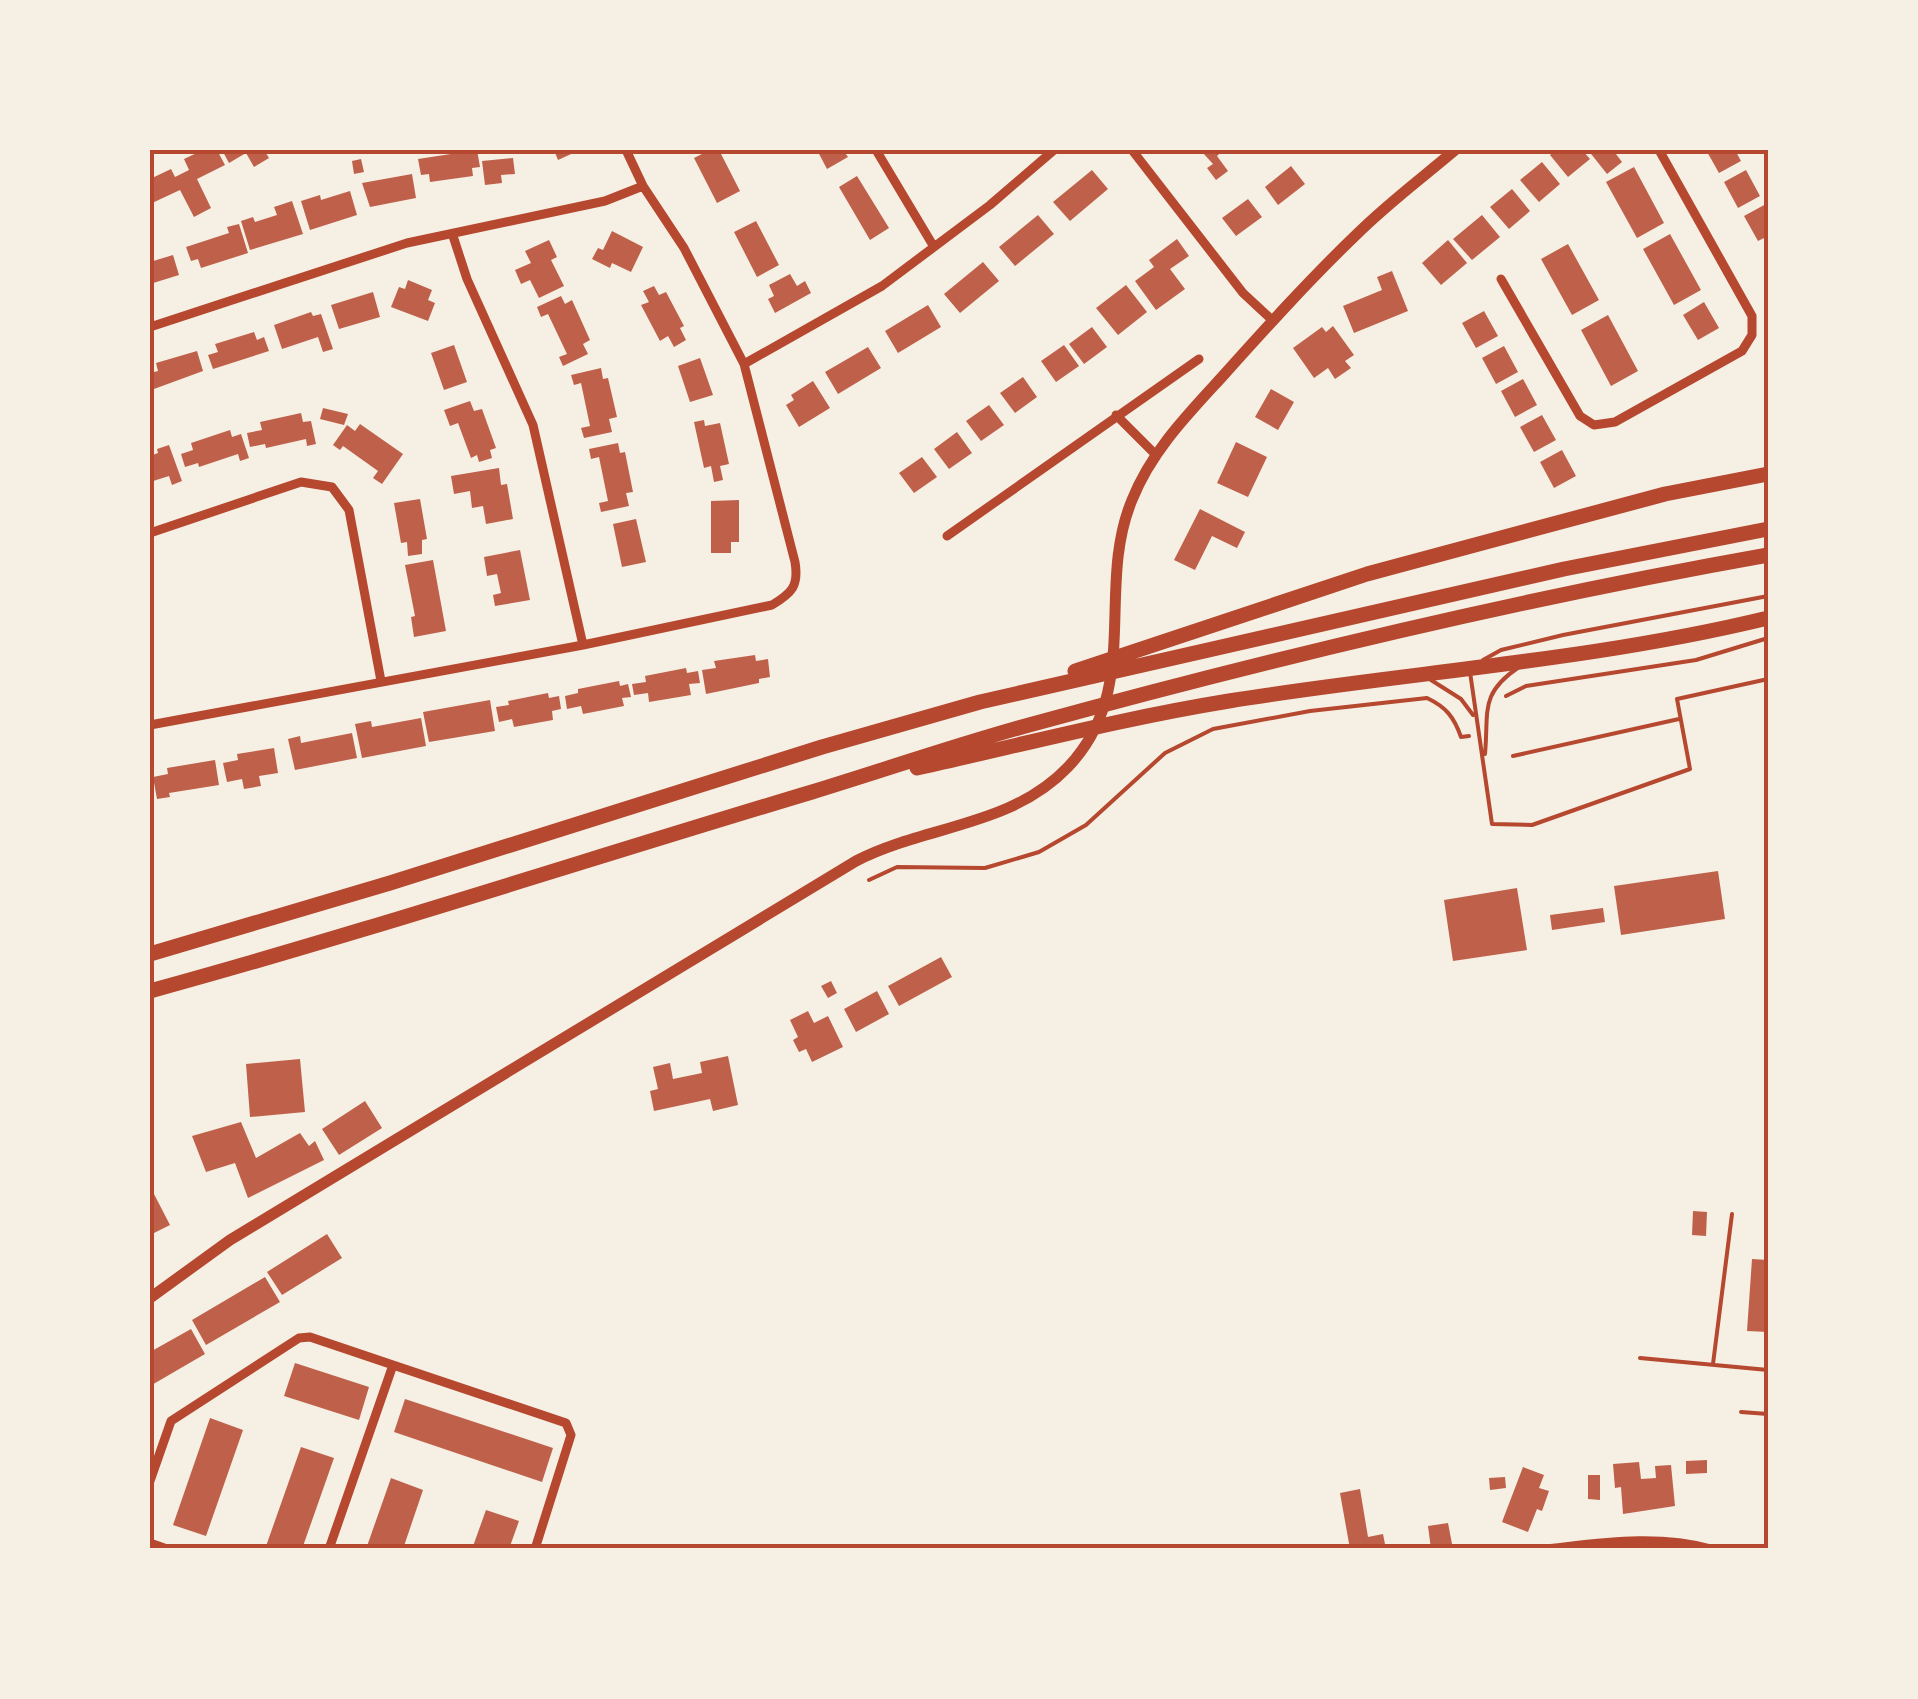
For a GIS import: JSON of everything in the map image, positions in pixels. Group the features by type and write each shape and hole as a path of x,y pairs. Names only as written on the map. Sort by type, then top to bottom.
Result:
{"highway":[{"path":"150,954 980,702 1367,574 1648,498 1768,474"},
{"path":"980,702 1508,581 1768,528"},
{"path":"150,990 395,920 1026,726 1295,657 1641,578 1768,555"},
{"path":"811,792 1227,701 1685,638 1768,618"}],"street":[{"path":"150,725 583,645 772,605 792,594 798,578 744,364 684,248 626,150"},
{"path":"876,150 934,247"},
{"path":"744,364 857,302 934,247 1054,150"},
{"path":"1132,150 1243,293 1272,320"},
{"path":"150,1298 230,1240 856,861 898,841 996,814 1046,787 1079,754 1100,717 1114,662 1117,559 1125,521 1155,454 1272,320 1358,232 1455,150"},
{"path":"1501,279 1580,416 1594,425 1615,422 1742,351 1752,335 1752,316 1659,150"},
{"path":"150,327 407,244 605,201 644,186"},
{"path":"453,236 467,279 533,426 583,645"},
{"path":"947,536 1199,359"},
{"path":"1116,414 1155,454"},
{"path":"150,534 301,482 332,488 349,510 381,681"},
{"path":"150,1481 171,1420 299,1338 310,1338 566,1423 571,1436 534,1549"},
{"path":"329,1549 393,1364"},
{"path":"1545,1549 1632,1540 1688,1543 1711,1549"},
{"path":"150,1543 166,1549"}],"lane":[{"path":"1768,596 1563,635 1501,650 1469,668 1492,824 1532,825 1690,769 1677,699 1768,679"},
{"path":"1484,758 1486,709 1491,691 1527,662"},
{"path":"1420,676 1444,686 1461,699 1476,719"},
{"path":"1513,756 1681,719"},
{"path":"1713,1364 1732,1214"},
{"path":"1640,1358 1768,1370"},
{"path":"1742,1412 1768,1414"}],"path":[{"path":"1503,699 1526,686 1696,660 1768,638"},
{"path":"869,880 897,867 986,868 1039,852 1086,825 1165,753 1212,729 1310,711 1427,698 1444,706 1461,737 1478,736"}],"building":[{"path":"203,150 217,150 225,165 197,179 211,208 194,217 180,190 150,204 150,179 171,169 175,177 189,170 184,159"},
{"path":"222,150 264,150 269,158 254,167 246,153 229,163"},
{"path":"477,150 480,167 472,168 473,176 430,182 429,174 421,175 418,159"},
{"path":"554,150 580,150 558,160"},
{"path":"719,150 740,191 717,203 694,158"},
{"path":"817,150 843,150 848,157 827,169"},
{"path":"1223,150 1217,156 1228,171 1216,180 1207,168 1213,164 1203,153"},
{"path":"1555,150 1582,150 1590,159 1568,177 1550,155"},
{"path":"1588,150 1613,150 1622,162 1607,174"},
{"path":"1706,150 1735,150 1741,161 1719,173"},
{"path":"513,158 515,174 501,175 502,183 485,185 482,161"},
{"path":"361,159 364,172 354,174 352,161"},
{"path":"1542,162 1560,184 1539,202 1520,180"},
{"path":"1291,166 1305,184 1278,205 1265,187"},
{"path":"1634,167 1664,223 1637,238 1606,182"},
{"path":"1092,170 1108,189 1070,221 1053,202"},
{"path":"1746,170 1760,196 1738,208 1724,182"},
{"path":"412,174 416,198 370,207 362,183"},
{"path":"857,176 889,228 870,240 839,187"},
{"path":"1512,189 1530,211 1509,229 1490,207"},
{"path":"350,191 357,215 310,230 301,201 320,195 321,200"},
{"path":"1248,199 1262,217 1236,236 1222,218"},
{"path":"292,201 303,234 250,250 241,221 253,217 255,222 277,215 274,207"},
{"path":"1766,204 1768,236 1758,241 1744,216"},
{"path":"1038,215 1054,234 1015,266 999,247"},
{"path":"1482,215 1500,237 1472,260 1453,239"},
{"path":"756,221 779,265 757,277 734,232"},
{"path":"239,224 248,253 201,268 198,259 191,261 186,247 229,233 227,227"},
{"path":"612,231 643,247 631,272 592,259 598,248 603,250"},
{"path":"1670,234 1701,290 1674,305 1643,249"},
{"path":"1177,239 1189,256 1170,269 1185,289 1156,310 1135,281 1154,267 1149,260"},
{"path":"549,240 557,257 551,260 564,286 539,298 530,280 521,284 515,270 531,263 525,251"},
{"path":"1448,240 1467,263 1441,285 1422,263"},
{"path":"1568,244 1599,300 1572,315 1541,259"},
{"path":"173,255 179,275 150,284 150,262"},
{"path":"983,262 999,281 960,313 944,294"},
{"path":"1392,271 1408,311 1354,333 1343,306 1382,290 1377,277"},
{"path":"790,274 797,286 805,281 811,293 775,313 768,299 774,296 769,285"},
{"path":"408,280 432,290 428,300 435,303 428,321 391,307 399,287 405,289"},
{"path":"1126,285 1147,312 1118,335 1096,308"},
{"path":"654,286 659,295 666,292 684,326 680,328 686,340 674,347 668,336 660,341 641,305 649,302 643,291"},
{"path":"373,292 380,317 339,329 331,305"},
{"path":"561,296 565,304 572,300 590,340 583,344 588,354 563,366 559,357 567,354 548,314 541,317 537,307"},
{"path":"1704,302 1719,328 1698,340 1683,315"},
{"path":"928,305 941,327 898,353 885,331"},
{"path":"1484,311 1498,336 1476,348 1462,323"},
{"path":"311,312 313,316 321,314 333,349 323,352 318,337 282,349 274,325"},
{"path":"1608,315 1638,371 1611,386 1581,330"},
{"path":"1333,326 1354,355 1345,361 1351,368 1335,379 1328,368 1314,378 1293,348 1322,327 1326,332"},
{"path":"1092,327 1107,347 1084,364 1069,344"},
{"path":"254,332 257,340 264,337 269,351 213,369 208,355 218,352 215,344"},
{"path":"454,345 467,382 444,390 431,353"},
{"path":"1064,345 1079,366 1056,382 1041,361"},
{"path":"1504,346 1518,372 1496,384 1482,358"},
{"path":"868,347 881,368 838,394 825,372"},
{"path":"197,351 203,371 154,389 150,373 158,371 156,363"},
{"path":"700,358 713,395 690,402 678,366"},
{"path":"601,368 603,379 608,378 617,417 609,419 612,432 584,438 581,428 590,426 581,383 574,385 571,375"},
{"path":"1023,377 1037,397 1015,413 1000,393"},
{"path":"1523,379 1537,405 1515,417 1501,391"},
{"path":"813,381 830,408 799,427 786,405 794,400 791,395"},
{"path":"1271,389 1294,402 1278,430 1255,417"},
{"path":"470,401 474,411 482,409 496,448 490,450 492,458 479,462 477,455 471,458 458,423 450,426 444,410"},
{"path":"989,405 1004,425 981,441 966,421"},
{"path":"323,408 348,414 344,425 320,419"},
{"path":"301,413 303,422 311,421 316,444 307,446 306,439 266,448 265,444 250,447 247,433 262,430 260,422"},
{"path":"1542,415 1556,440 1534,452 1520,427"},
{"path":"704,420 705,426 720,423 729,464 720,466 723,480 714,482 711,466 704,468 694,422"},
{"path":"360,424 403,454 382,484 373,478 378,471 343,446 340,450 333,445 347,425 355,431"},
{"path":"230,430 232,437 241,434 249,458 240,461 238,454 199,467 198,463 185,467 181,454 193,450 191,443"},
{"path":"957,432 972,453 949,469 934,449"},
{"path":"1236,442 1267,457 1248,497 1217,483"},
{"path":"618,443 620,453 625,452 633,492 626,493 629,506 601,512 599,503 608,501 599,457 591,459 589,449"},
{"path":"169,445 182,481 172,485 169,476 150,482 150,456"},
{"path":"1562,450 1576,476 1554,488 1540,462"},
{"path":"922,457 937,477 914,493 899,473"},
{"path":"499,468 501,485 507,484 513,519 486,524 483,506 472,508 470,491 454,494 451,476"},
{"path":"420,499 427,539 422,540 422,554 408,556 407,542 401,543 394,503"},
{"path":"739,500 739,542 731,542 731,553 711,553 711,501"},
{"path":"1200,509 1245,532 1237,548 1212,536 1195,570 1174,560"},
{"path":"636,519 646,562 622,567 613,524"},
{"path":"520,550 530,600 495,606 493,595 501,593 497,574 487,576 484,557"},
{"path":"433,560 446,631 414,637 411,617 415,616 405,565"},
{"path":"755,655 756,661 768,659 770,677 706,694 702,670 716,668 714,661"},
{"path":"686,668 687,673 698,671 700,683 689,684 691,695 649,702 648,693 634,695 632,684 646,682 645,676"},
{"path":"619,681 620,686 628,684 631,697 622,698 624,706 583,714 581,706 567,709 565,696 578,693 578,689"},
{"path":"548,693 549,698 559,696 561,709 552,711 553,720 514,727 512,719 499,722 496,707"},
{"path":"490,700 495,731 429,742 423,712"},
{"path":"421,718 426,746 362,758 355,724 371,721 372,727"},
{"path":"352,733 357,758 295,770 288,739 300,736 301,743"},
{"path":"274,748 278,773 259,776 261,786 244,789 242,779 227,782 223,763 238,760 237,754"},
{"path":"215,760 219,785 169,793 170,797 157,799 153,777 168,774 167,768"},
{"path":"1718,871 1725,919 1621,935 1614,886"},
{"path":"1517,888 1527,950 1453,961 1444,900"},
{"path":"1603,908 1605,922 1552,930 1550,915"},
{"path":"941,957 952,977 899,1006 888,986"},
{"path":"831,981 837,993 828,998 821,986"},
{"path":"877,991 889,1014 856,1032 844,1009"},
{"path":"808,1011 814,1023 828,1016 843,1047 812,1062 806,1049 799,1052 793,1040 798,1037 790,1020"},
{"path":"728,1056 738,1105 713,1111 710,1099 654,1111 650,1091 658,1089 653,1067 670,1063 673,1079 702,1073 700,1062"},
{"path":"300,1059 305,1112 250,1117 246,1064"},
{"path":"365,1101 382,1128 339,1155 322,1129"},
{"path":"241,1122 256,1158 300,1133 309,1146 315,1141 324,1160 248,1198 235,1163 206,1172 192,1136"},
{"path":"154,1194 170,1225 150,1235 150,1196"},
{"path":"1693,1211 1707,1212 1706,1236 1692,1235"},
{"path":"327,1234 342,1258 282,1295 267,1272"},
{"path":"1752,1259 1768,1260 1768,1332 1747,1331"},
{"path":"265,1277 280,1302 206,1345 192,1320"},
{"path":"191,1329 205,1354 150,1386 150,1352"},
{"path":"295,1363 369,1387 359,1420 284,1396"},
{"path":"405,1399 553,1448 542,1482 394,1432"},
{"path":"210,1418 243,1430 206,1536 173,1525"},
{"path":"301,1447 334,1458 302,1549 265,1549"},
{"path":"1707,1460 1707,1473 1686,1474 1686,1461"},
{"path":"1639,1462 1641,1479 1656,1478 1655,1466 1671,1465 1675,1506 1623,1514 1621,1487 1615,1488 1613,1464"},
{"path":"1523,1467 1544,1475 1539,1488 1549,1491 1528,1532 1502,1522"},
{"path":"1588,1475 1600,1475 1600,1500 1588,1499"},
{"path":"1505,1477 1506,1488 1490,1490 1489,1478"},
{"path":"391,1478 423,1490 403,1549 366,1549"},
{"path":"1360,1489 1368,1537 1383,1534 1386,1549 1350,1549 1340,1493"},
{"path":"486,1510 519,1521 509,1549 472,1549"},
{"path":"1448,1523 1453,1549 1431,1549 1428,1526"}]}
